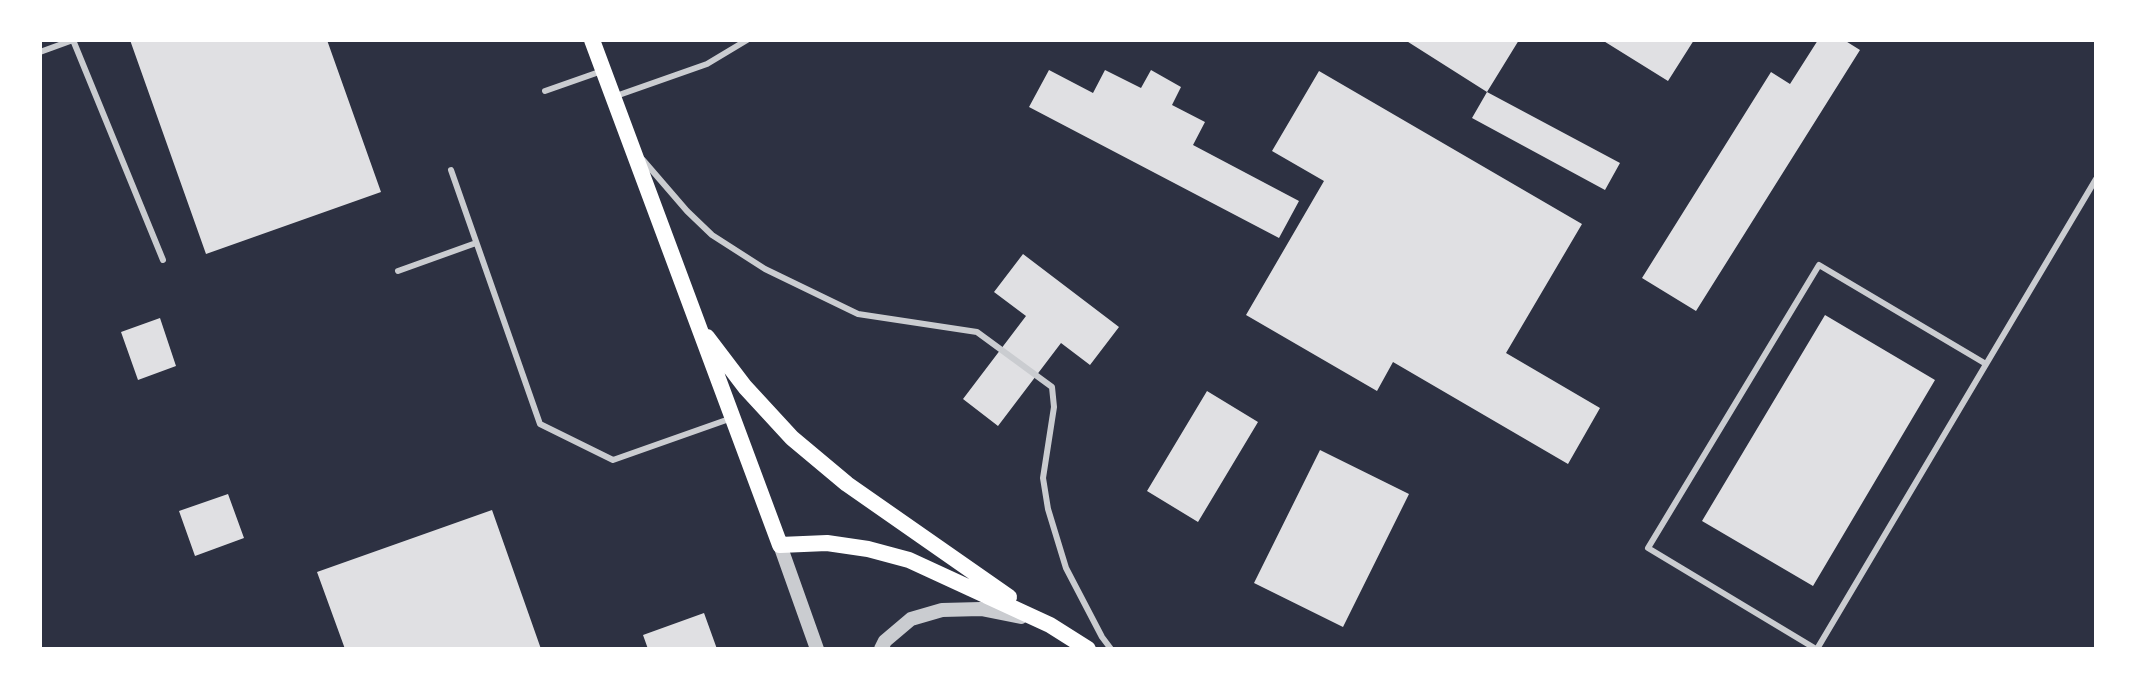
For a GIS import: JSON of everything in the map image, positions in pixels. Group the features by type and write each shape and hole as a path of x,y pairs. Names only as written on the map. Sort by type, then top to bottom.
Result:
{"main road":[{"path":"592,40 780,545 827,543 868,549 909,560 1050,625"},
{"path":"696,322 745,387 792,438 847,484 1088,649"}],"street":[{"path":"780,545 817,649"},
{"path":"881,649 885,641 911,619 942,610 981,609 1050,625"}],"lane":[{"path":"40,52 73,40 163,260"},
{"path":"612,98 707,64 747,40"},
{"path":"545,91 603,71"},
{"path":"628,142 687,211 712,235 765,269 858,314 977,332 1052,387 1054,407 1043,478 1048,509 1066,568 1111,649"},
{"path":"451,170 540,424 613,460 732,418"},
{"path":"1986,364 1819,265 1648,548 1817,649 2096,179"},
{"path":"398,271 476,243"}],"building":[{"path":"130,40 327,40 381,192 206,254"},
{"path":"1405,40 1519,40 1487,92"},
{"path":"1602,40 1694,40 1668,81"},
{"path":"1818,40 1844,40 1860,50 1696,311 1642,278 1771,72 1790,84"},
{"path":"1049,70 1093,93 1105,70 1141,88 1151,70 1181,87 1172,105 1205,122 1193,145 1299,201 1279,238 1029,107"},
{"path":"1319,71 1582,224 1506,353 1600,408 1568,464 1393,362 1377,391 1246,315 1324,181 1272,151"},
{"path":"1487,92 1620,163 1605,190 1472,118"},
{"path":"1023,254 1119,327 1090,365 1061,343 998,426 963,399 1026,316 994,292"},
{"path":"1825,315 1935,380 1813,586 1702,521"},
{"path":"160,318 176,366 138,380 121,332"},
{"path":"1207,391 1258,422 1198,522 1147,491"},
{"path":"1320,450 1409,494 1343,627 1254,583"},
{"path":"228,494 244,538 195,556 179,511"},
{"path":"492,510 541,649 345,649 317,572"},
{"path":"704,613 717,649 648,649 643,635"}]}
